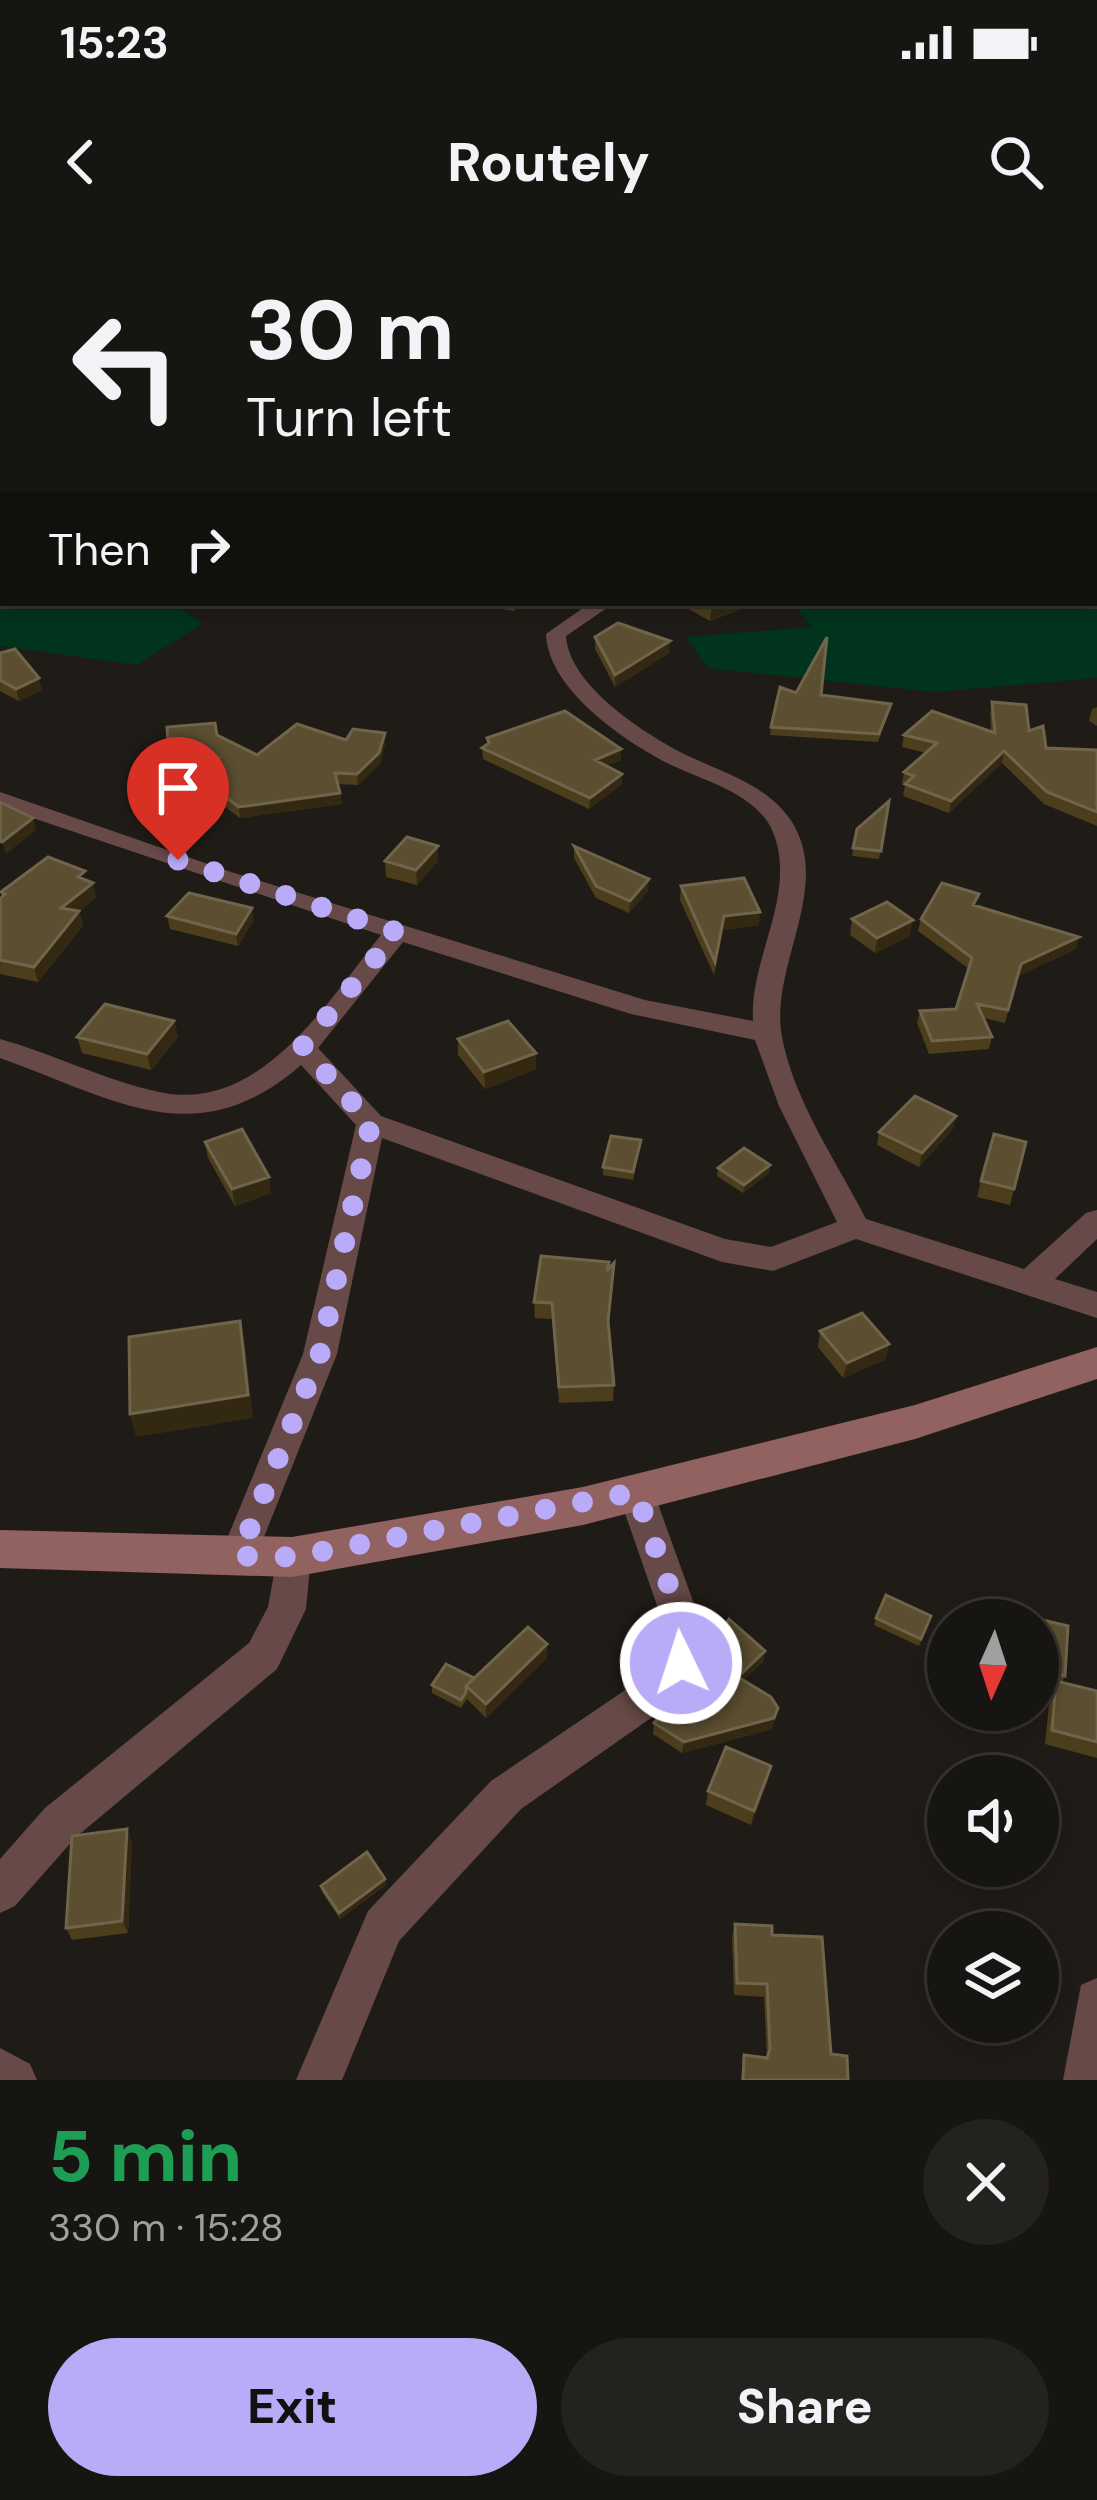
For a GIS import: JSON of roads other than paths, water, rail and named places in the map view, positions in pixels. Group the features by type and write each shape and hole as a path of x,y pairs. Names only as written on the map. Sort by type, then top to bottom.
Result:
{"street":[{"path":"599,606 556,634 560,660 589,694 662,751 756,801 784,827 793,865 766,1034 855,1227"},
{"path":"0,799 641,1008 766,1034"},
{"path":"0,1048 184,1106 245,1094 302,1047 397,932"},
{"path":"302,1047 371,1123 722,1250 773,1259 855,1227 1097,1305"},
{"path":"239,1556 320,1354 371,1123"},
{"path":"1029,1284 1097,1221"},
{"path":"0,1549 292,1557 636,1492 915,1422 1097,1363"},
{"path":"319,2080 382,1927 506,1795 657,1691 681,1663 687,1637 636,1492"},
{"path":"0,1891 60,1823 263,1656 287,1610 292,1557"},
{"path":"1086,2080 1097,2001"},
{"path":"0,2071 14,2080"}]}
